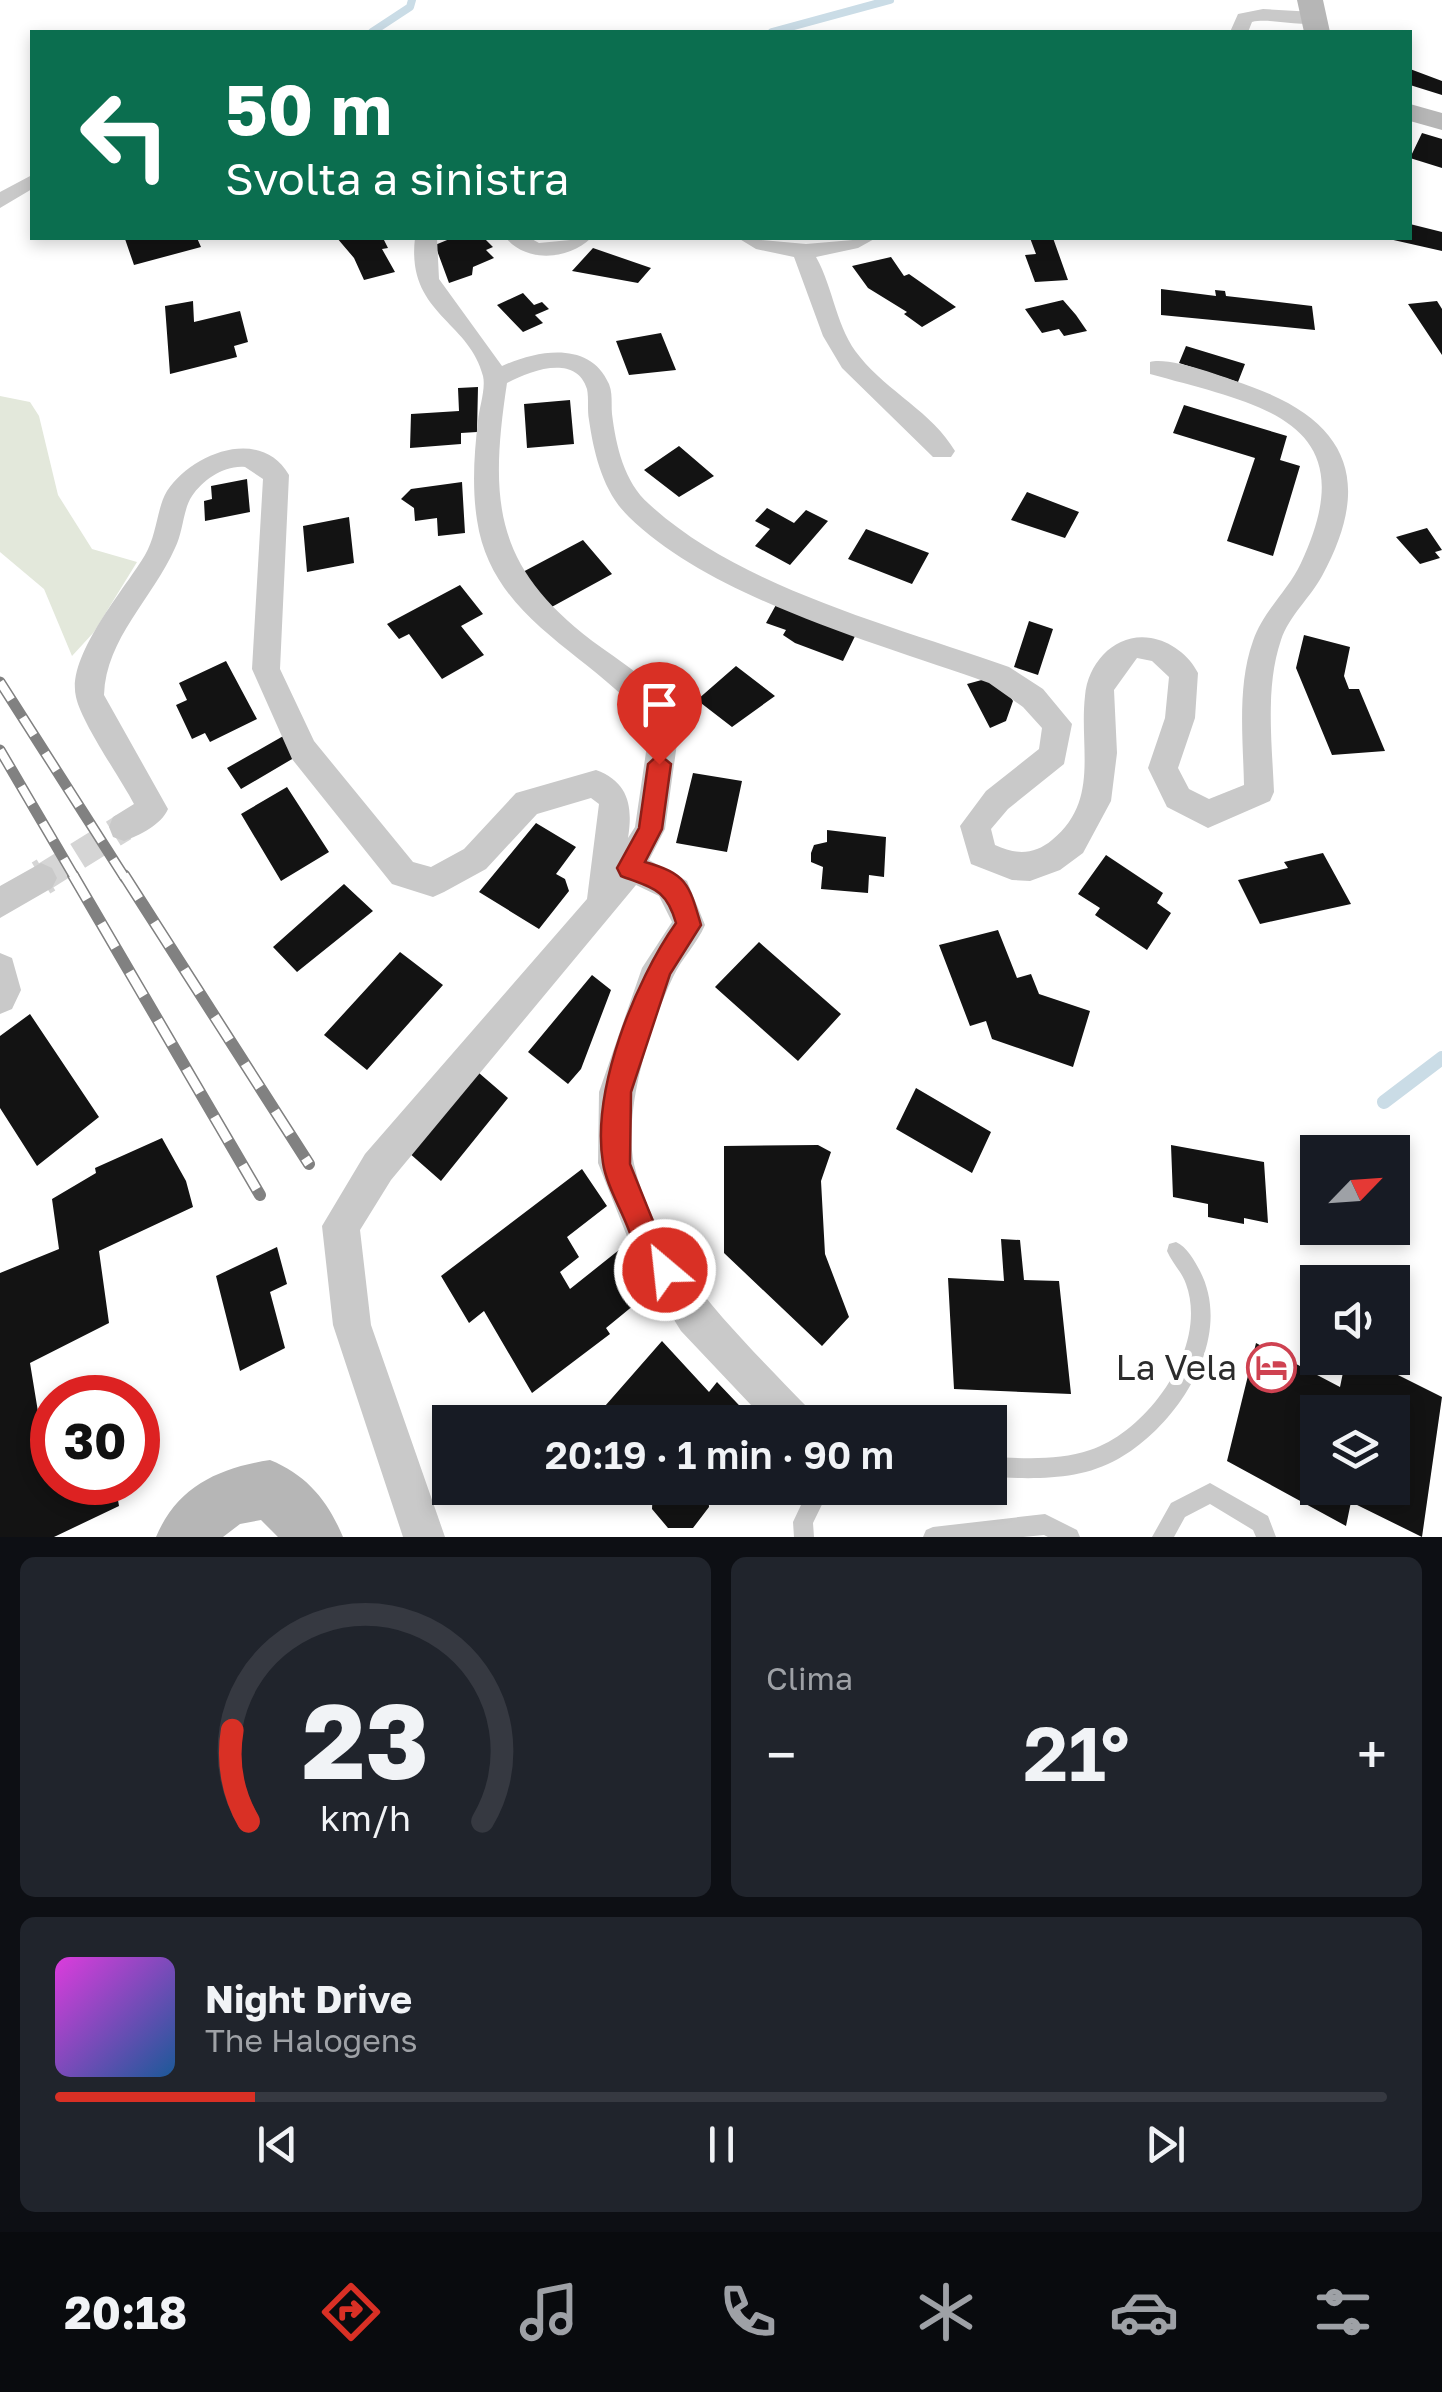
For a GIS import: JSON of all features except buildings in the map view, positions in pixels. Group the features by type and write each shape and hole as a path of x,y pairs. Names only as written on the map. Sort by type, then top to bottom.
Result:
{"main road":[{"path":"1412,113 1442,122"},
{"path":"186,1537 198,1516 236,1493 270,1489 292,1507 313,1537"}],"street":[{"path":"1240,30 1244,18 1263,14 1314,17"},
{"path":"0,202 30,181"},
{"path":"424,1537 352,1326 340,1226 378,1167 603,906 629,868 650,829 665,722 644,692 565,635 501,560 490,516 488,423 496,379 490,360 428,284 426,240"},
{"path":"519,240 525,246 547,251 575,240"},
{"path":"753,240 803,253 857,240"},
{"path":"803,253 814,272 839,346 862,376 930,434 942,451"},
{"path":"496,379 514,368 546,358 578,364 598,384 612,472 637,509 680,544 766,586 999,675 1032,698 1056,724 1053,755 996,800 975,826 982,854 1012,868 1038,869 1074,843 1098,805 1102,741 1099,692 1108,670 1131,646 1160,650 1184,673 1180,718 1163,768 1178,798 1208,814 1259,792 1258,735 1265,646 1282,608 1310,573 1334,521 1338,486 1331,452 1307,420 1247,393 1158,368"},
{"path":"124,827 153,809 90,696 87,680 111,631 160,558 177,520 177,496 196,475 225,456 259,460 276,476 266,668 303,750 403,874 433,882 475,860 528,803 563,789 596,783 613,798 616,817 603,906"},
{"path":"629,868 668,880 680,894 689,925 659,968 618,1092 616,1164 649,1246 695,1317 778,1405"},
{"path":"0,903 42,878"},
{"path":"0,969 4,990 0,998"}],"lane":[{"path":"1007,1467 1046,1468 1111,1452 1162,1410 1193,1358 1200,1306 1195,1281 1176,1251"},
{"path":"1162,1537 1178,1510 1210,1493 1261,1523 1266,1537"},
{"path":"804,1537 803,1522 812,1505"},
{"path":"933,1537 1045,1524 1070,1537"}],"shaded area":[{"path":"0,396 30,402 39,416 58,495 92,549 137,562 94,632 72,656 44,589 0,552"}],"waterway":[{"path":"375,30 410,7 412,0"},
{"path":"779,30 890,0"},
{"path":"1384,1102 1442,1058"}],"tunnel":[{"path":"42,878 124,827"},
{"path":"41,878 46,875"}],"railway":[{"path":"0,682 125,878"},
{"path":"0,750 75,878"},
{"path":"73,875 260,1195"},
{"path":"124,875 309,1164"}],"place":[{"name":"La Vela","path":"1272,1368"}],"route":[{"path":"659,764 650,829 629,868 668,880 680,894 689,925 659,968 618,1092 616,1164 649,1246 665,1270"}]}
